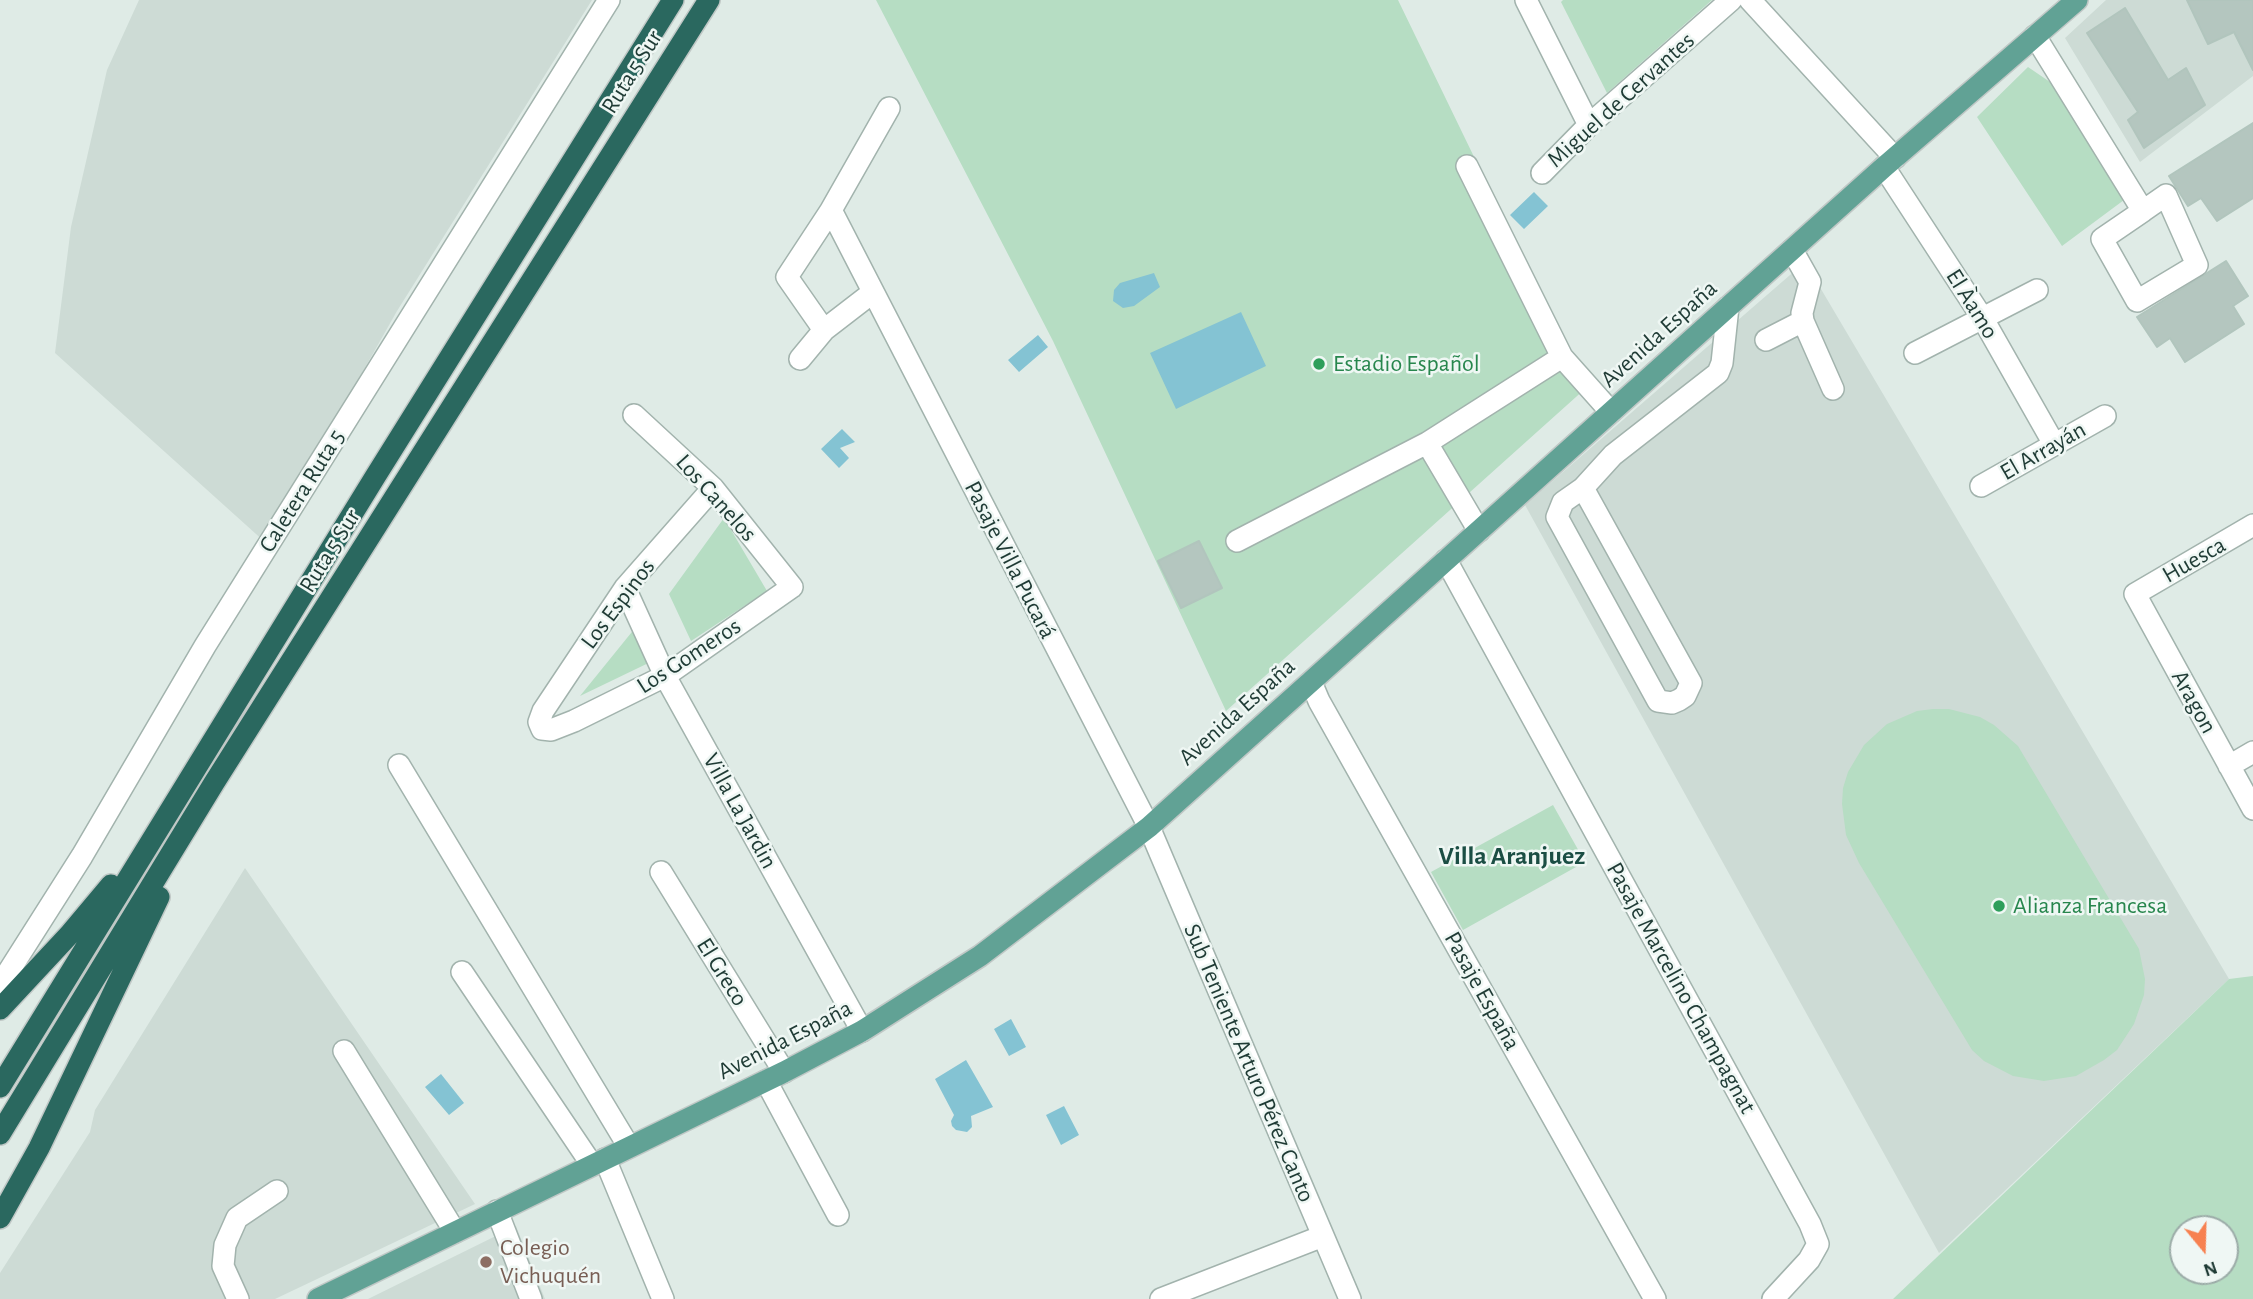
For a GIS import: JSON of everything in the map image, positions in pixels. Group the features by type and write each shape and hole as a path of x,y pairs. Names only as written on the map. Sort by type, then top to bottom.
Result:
{"highway":[{"name":"Ruta 5 Sur","path":"0,1087 673,0"},
{"name":"Ruta 5 Sur","path":"0,1134 215,783 709,0"},
{"path":"0,1218 34,1159 215,783"},
{"path":"0,1009 89,912 183,788"}],"main road":[{"name":"Avenida España","path":"318,1299 862,1031 981,956 1149,827 1728,307 2077,0"}],"street":[{"name":"Caletera Ruta 5","path":"0,985 82,856 205,646 609,0"},
{"path":"1526,0 1589,125"},
{"name":"Miguel de Cervantes","path":"1542,173 1589,125 1731,0"},
{"name":"El Àamo","path":"1750,0 1890,163 2054,444"},
{"path":"2035,36 2143,211"},
{"path":"824,330 787,277 831,210 889,108"},
{"path":"1467,166 1562,357 1611,412"},
{"path":"2166,195 2197,265 2137,301 2102,239 2143,211 2166,195"},
{"name":"Pasaje Villa Pucará","path":"831,210 1149,827"},
{"path":"1792,250 1810,282 1802,313 1803,321 1833,390"},
{"path":"1914,353 2037,290"},
{"path":"800,359 824,330 872,293"},
{"path":"1583,488 1691,682 1689,690 1679,700 1672,703 1658,701 1559,522 1558,510 1563,502 1583,488 1613,455 1718,373 1722,363 1728,307"},
{"path":"1766,340 1803,321"},
{"path":"1237,541 1427,443 1562,357"},
{"name":"Los Canelos","path":"634,415 713,488 792,587"},
{"name":"El Arrayán","path":"1981,486 2105,416"},
{"path":"1427,443 1479,531"},
{"name":"Los Espinos","path":"542,729 539,722 550,698 625,588 713,488"},
{"name":"Huesca","path":"2135,594 2253,526"},
{"name":"Pasaje Marcelino Champagnat","path":"1446,560 1810,1224 1818,1244 1809,1261 1773,1299"},
{"name":"Los Gomeros","path":"542,729 551,730 574,721 665,676 792,587"},
{"name":"Villa La Jardin","path":"625,588 665,676 862,1031"},
{"name":"Aragon","path":"2135,594 2253,810"},
{"name":"Pasaje España","path":"1311,682 1655,1299"},
{"path":"2229,766 2253,752"},
{"path":"399,765 629,1147"},
{"name":"Sub Teniente Arturo Pérez Canto","path":"1149,827 1349,1299"},
{"name":"El Greco","path":"661,872 775,1076 838,1215"},
{"path":"462,972 598,1162 663,1299"},
{"path":"344,1051 455,1232"},
{"path":"238,1299 223,1266 225,1244 237,1218 277,1191"},
{"path":"497,1212 531,1299"},
{"path":"1161,1299 1323,1236"}],"shaded area":[{"path":"139,0 592,0 397,311 266,543 55,353 71,227 107,70"},
{"path":"2106,0 2253,0 2253,76 2140,162 2065,38"},
{"name":"Alianza Francesa","path":"1805,262 2229,979 1939,1253 1525,505"},
{"path":"245,868 475,1204 275,1299 0,1299 0,1273 90,1132 95,1110"},
{"name":"Colegio Vichuquén","path":"516,1226 545,1299 368,1299"}],"green space":[{"name":"Estadio Español","path":"876,0 1398,0 1586,388 1226,711 1053,341"},
{"path":"1712,0 1607,93 1561,2"},
{"path":"2028,67 2050,82 2124,200 2062,246 1977,117"},
{"path":"724,518 767,591 691,641 669,594"},
{"path":"644,617 663,656 580,696"},
{"name":"Alianza Francesa","path":"1949,709 1980,717 1994,725 2018,746 2139,949 2145,979 2144,995 2134,1024 2117,1050 2076,1076 2044,1081 2013,1076 1984,1061 1972,1050 1859,863 1846,835 1843,788 1848,772 1864,745 1887,724 1917,711"},
{"path":"1553,805 1585,862 1463,930 1431,872"},
{"path":"2253,976 2253,1299 1893,1299 2229,979"}],"water":[{"path":"1534,192 1548,206 1524,229 1510,215"},
{"path":"1154,273 1160,287 1134,306 1123,308 1113,301 1114,290 1120,283"},
{"path":"1241,312 1266,366 1176,409 1150,353"},
{"path":"1038,335 1048,347 1019,372 1008,360"},
{"path":"842,429 855,442 840,448 849,458 839,468 821,449"},
{"path":"1011,1019 1026,1047 1009,1056 994,1029"},
{"path":"966,1060 993,1107 971,1116 972,1127 967,1132 956,1130 952,1126 954,1115 935,1079"},
{"path":"441,1074 464,1103 449,1115 425,1087"},
{"path":"1064,1106 1079,1135 1061,1145 1046,1115"}],"building":[{"path":"2187,0 2253,0 2253,70 2234,32 2208,44"},
{"path":"2125,8 2168,80 2186,68 2205,105 2144,148 2128,120 2138,112 2087,33"},
{"path":"2253,123 2253,198 2217,221 2201,198 2188,206 2169,176"},
{"path":"2226,261 2248,296 2233,306 2244,324 2185,362 2170,338 2157,347 2137,317"},
{"path":"1199,541 1222,588 1181,608 1158,561"}],"place":[{"name":"Estadio Español","path":"1319,364"},
{"name":"Alianza Francesa","path":"1999,906"},
{"name":"Colegio Vichuquén","path":"486,1262"}],"district":[{"name":"Villa Aranjuez","path":"1512,856"}]}
